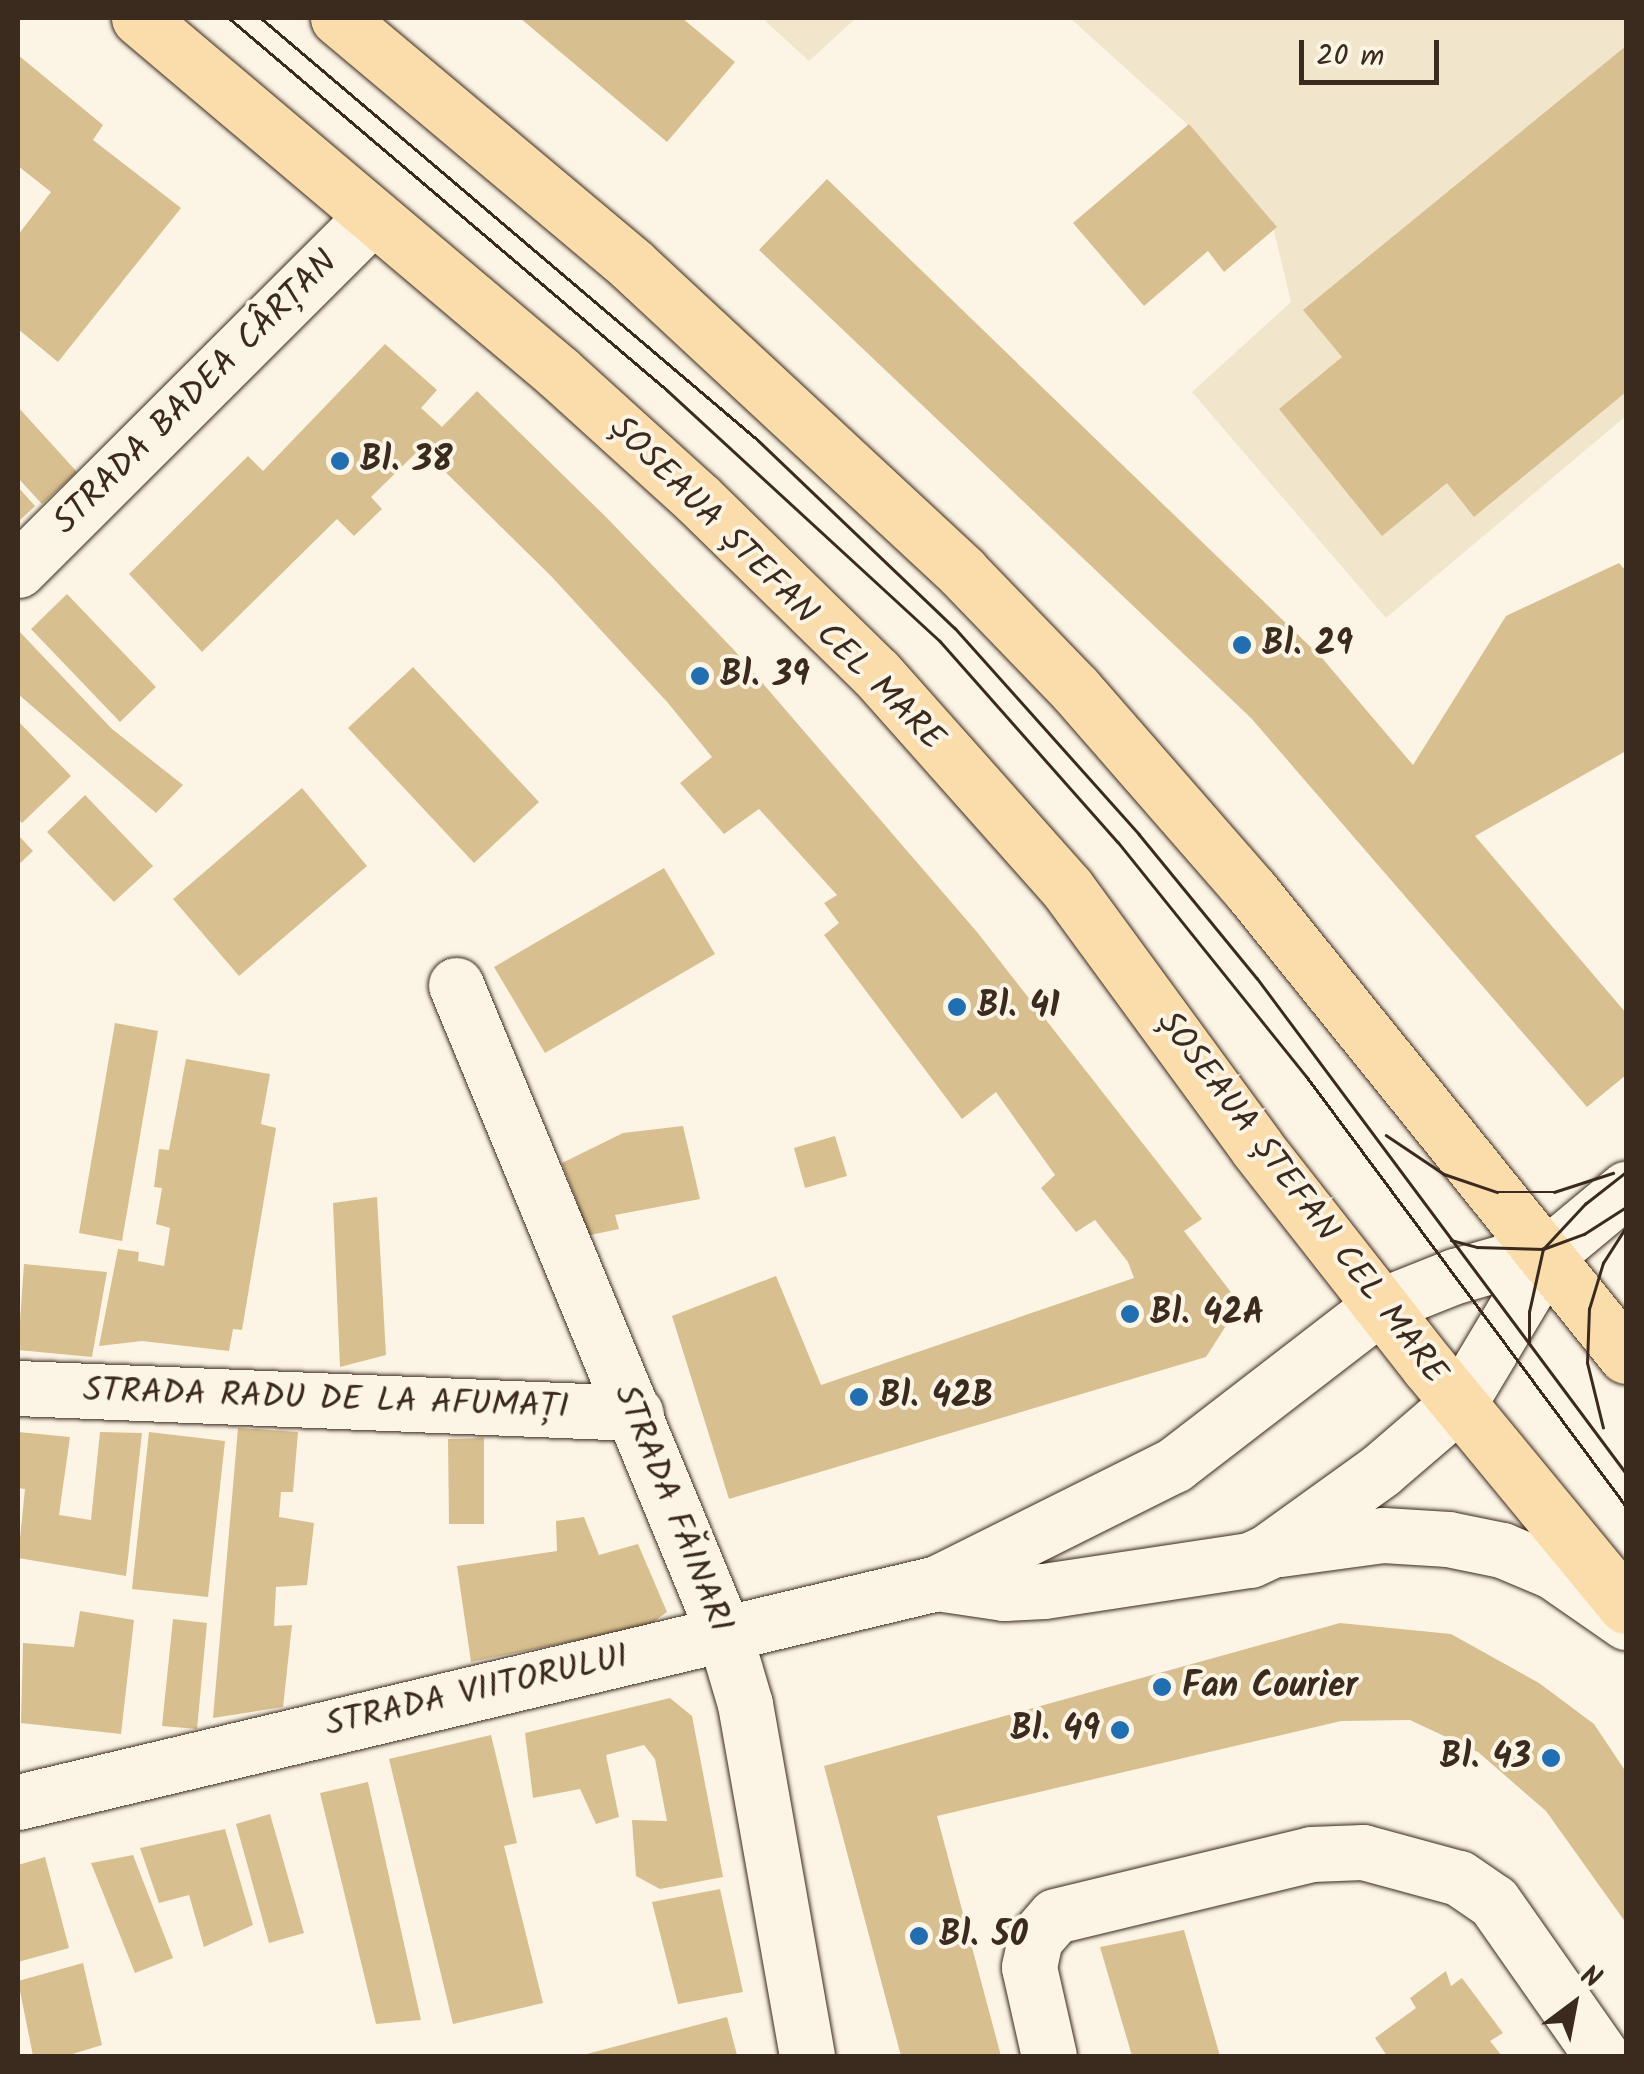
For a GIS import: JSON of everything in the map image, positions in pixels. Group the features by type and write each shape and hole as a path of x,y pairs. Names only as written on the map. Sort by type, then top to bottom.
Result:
{"main road":[{"name":"ȘOSEAUA ȘTEFAN CEL MARE","path":"139,18 559,372 697,498 876,673 1068,888 1257,1148 1459,1404 1626,1606"},
{"path":"338,18 632,265 962,572 1178,803 1548,1254 1626,1356"}],"street":[{"name":"STRADA BADEA CÂRȚAN","path":"18,570 373,216"},
{"name":"STRADA FĂINARI","path":"456,985 724,1633 745,1704 807,2056"},
{"path":"1548,1254 1626,1189"},
{"name":"STRADA VIITORULUI","path":"18,1802 937,1583 1174,1465 1382,1305 1455,1276 1518,1258 1548,1254"},
{"name":"STRADA VIITORULUI","path":"937,1583 1004,1593 1044,1591 1250,1560 1267,1552 1381,1470 1459,1404 1548,1254"},
{"name":"STRADA RADU DE LA AFUMAȚI","path":"18,1388 635,1413"},
{"path":"1267,1552 1348,1536 1466,1543 1502,1550 1554,1572 1626,1622"},
{"path":"1049,2056 1029,1968 1035,1939 1055,1916 1311,1854 1363,1852 1459,1878 1494,1902 1602,2056"}],"shaded area":[{"path":"762,18 856,18 809,61"},
{"path":"1070,18 1626,18 1626,416 1386,618 1192,392 1291,302 1273,227 1184,121"}],"building":[{"path":"520,18 682,18 735,62 667,142"},
{"path":"1626,46 1626,392 1474,517 1447,483 1382,536 1279,409 1342,357 1303,310"},
{"path":"18,55 103,125 93,140 181,208 58,362 18,329 18,235 51,192 18,166"},
{"path":"1189,124 1277,227 1224,272 1208,251 1144,306 1073,223"},
{"name":"Bl. 29","path":"827,179 1322,658 1413,765 1506,616 1619,563 1626,571 1626,751 1475,836 1626,1013 1626,1075 1587,1107 1251,718 759,250"},
{"path":"385,344 437,390 421,408 442,427 477,391 607,518 734,650 977,932 1202,1219 1184,1231 1240,1304 1206,1357 729,1499 672,1316 776,1276 821,1385 1134,1278 1128,1262 1095,1220 1076,1232 1041,1188 1055,1175 996,1092 962,1119 824,935 839,923 824,903 837,895 759,809 724,834 680,783 712,757 668,703 551,576 421,448 371,497 382,509 354,536 337,519 202,652 129,574 248,456 263,471"},
{"path":"18,407 77,472 42,504 18,478"},
{"path":"18,487 35,506 18,522"},
{"path":"67,594 156,687 120,722 31,629"},
{"path":"18,630 112,729 183,785 156,813 18,694"},
{"path":"413,667 539,802 474,863 348,728"},
{"path":"18,721 71,776 22,823 18,819"},
{"path":"302,788 367,866 239,976 173,899"},
{"path":"85,795 153,866 114,902 47,832"},
{"path":"18,835 33,851 18,865"},
{"path":"664,868 715,954 545,1053 494,967"},
{"path":"115,1023 158,1031 122,1241 79,1233"},
{"path":"186,1059 270,1074 261,1124 276,1128 242,1330 233,1329 229,1351 142,1341 99,1346 118,1249 139,1252 138,1261 164,1266 170,1228 156,1224 162,1188 154,1187 159,1149 169,1150"},
{"path":"683,1126 700,1199 615,1215 619,1229 571,1239 563,1215 579,1207 562,1163 623,1133"},
{"path":"835,1136 847,1176 805,1188 794,1148"},
{"path":"377,1197 386,1355 340,1367 333,1203"},
{"path":"24,1264 107,1272 92,1357 18,1350"},
{"path":"238,1428 298,1432 293,1492 281,1492 279,1517 314,1523 307,1585 276,1587 274,1626 292,1625 283,1707 213,1718"},
{"path":"18,1432 70,1437 59,1515 91,1520 100,1432 142,1433 126,1576 18,1558 25,1489 18,1488"},
{"path":"149,1432 225,1441 208,1597 132,1589"},
{"path":"484,1438 484,1524 449,1524 448,1439"},
{"path":"584,1517 599,1555 638,1544 667,1612 648,1626 471,1662 457,1566 557,1551 556,1521"},
{"path":"80,1611 134,1620 121,1734 21,1723 23,1643 74,1647"},
{"path":"173,1619 207,1623 197,1729 162,1726"},
{"path":"1340,1623 1451,1634 1539,1683 1594,1724 1626,1772 1626,1923 1546,1811 1478,1752 1410,1720 1341,1721 937,1816 1001,2056 901,2056 824,1766"},
{"path":"670,1698 692,1716 723,1877 660,1889 636,1876 632,1820 667,1821 655,1759 644,1745 606,1755 619,1817 596,1824 580,1789 533,1798 525,1733"},
{"path":"491,1735 517,1843 504,1846 543,2003 453,2024 389,1759"},
{"path":"368,1782 421,2020 376,2024 320,1793"},
{"path":"270,1814 304,1933 269,1943 236,1824"},
{"path":"225,1829 253,1925 204,1947 189,1895 159,1903 140,1848"},
{"path":"133,1855 173,1958 135,1973 91,1863"},
{"path":"45,1857 69,1948 18,1962 18,1865"},
{"path":"720,1889 743,1992 678,2004 652,1902"},
{"path":"1184,1930 1220,2056 1132,2056 1100,1947"},
{"path":"83,1963 102,2045 66,2056 33,2056 18,1981"},
{"path":"1446,1971 1451,1986 1462,1978 1503,2033 1490,2041 1502,2056 1387,2056 1375,2038 1416,2008 1410,1998"},
{"path":"727,2017 737,2055 583,2056 583,2055"}],"tram line":[{"path":"229,18 667,390 940,641 1118,842 1307,1077 1626,1506"},
{"path":"261,18 759,441 955,628 1139,834 1257,978 1626,1473"},
{"path":"1386,1135 1444,1174 1497,1192 1554,1192 1613,1173"},
{"path":"1529,1342 1529,1312 1543,1249 1585,1204 1626,1172"},
{"path":"1451,1240 1477,1247 1543,1249 1584,1234 1626,1207"},
{"path":"1603,1428 1587,1363 1589,1309 1603,1263 1626,1227"}],"place":[{"name":"Bl. 38","path":"340,461"},
{"name":"Bl. 29","path":"1242,645"},
{"name":"Bl. 39","path":"700,676"},
{"name":"Bl. 41","path":"957,1007"},
{"name":"Bl. 42A","path":"1130,1314"},
{"name":"Bl. 42B","path":"859,1397"},
{"name":"Fan Courier","path":"1162,1687"},
{"name":"Bl. 49","path":"1120,1730"},
{"name":"Bl. 43","path":"1551,1758"},
{"name":"Bl. 50","path":"919,1936"}]}
